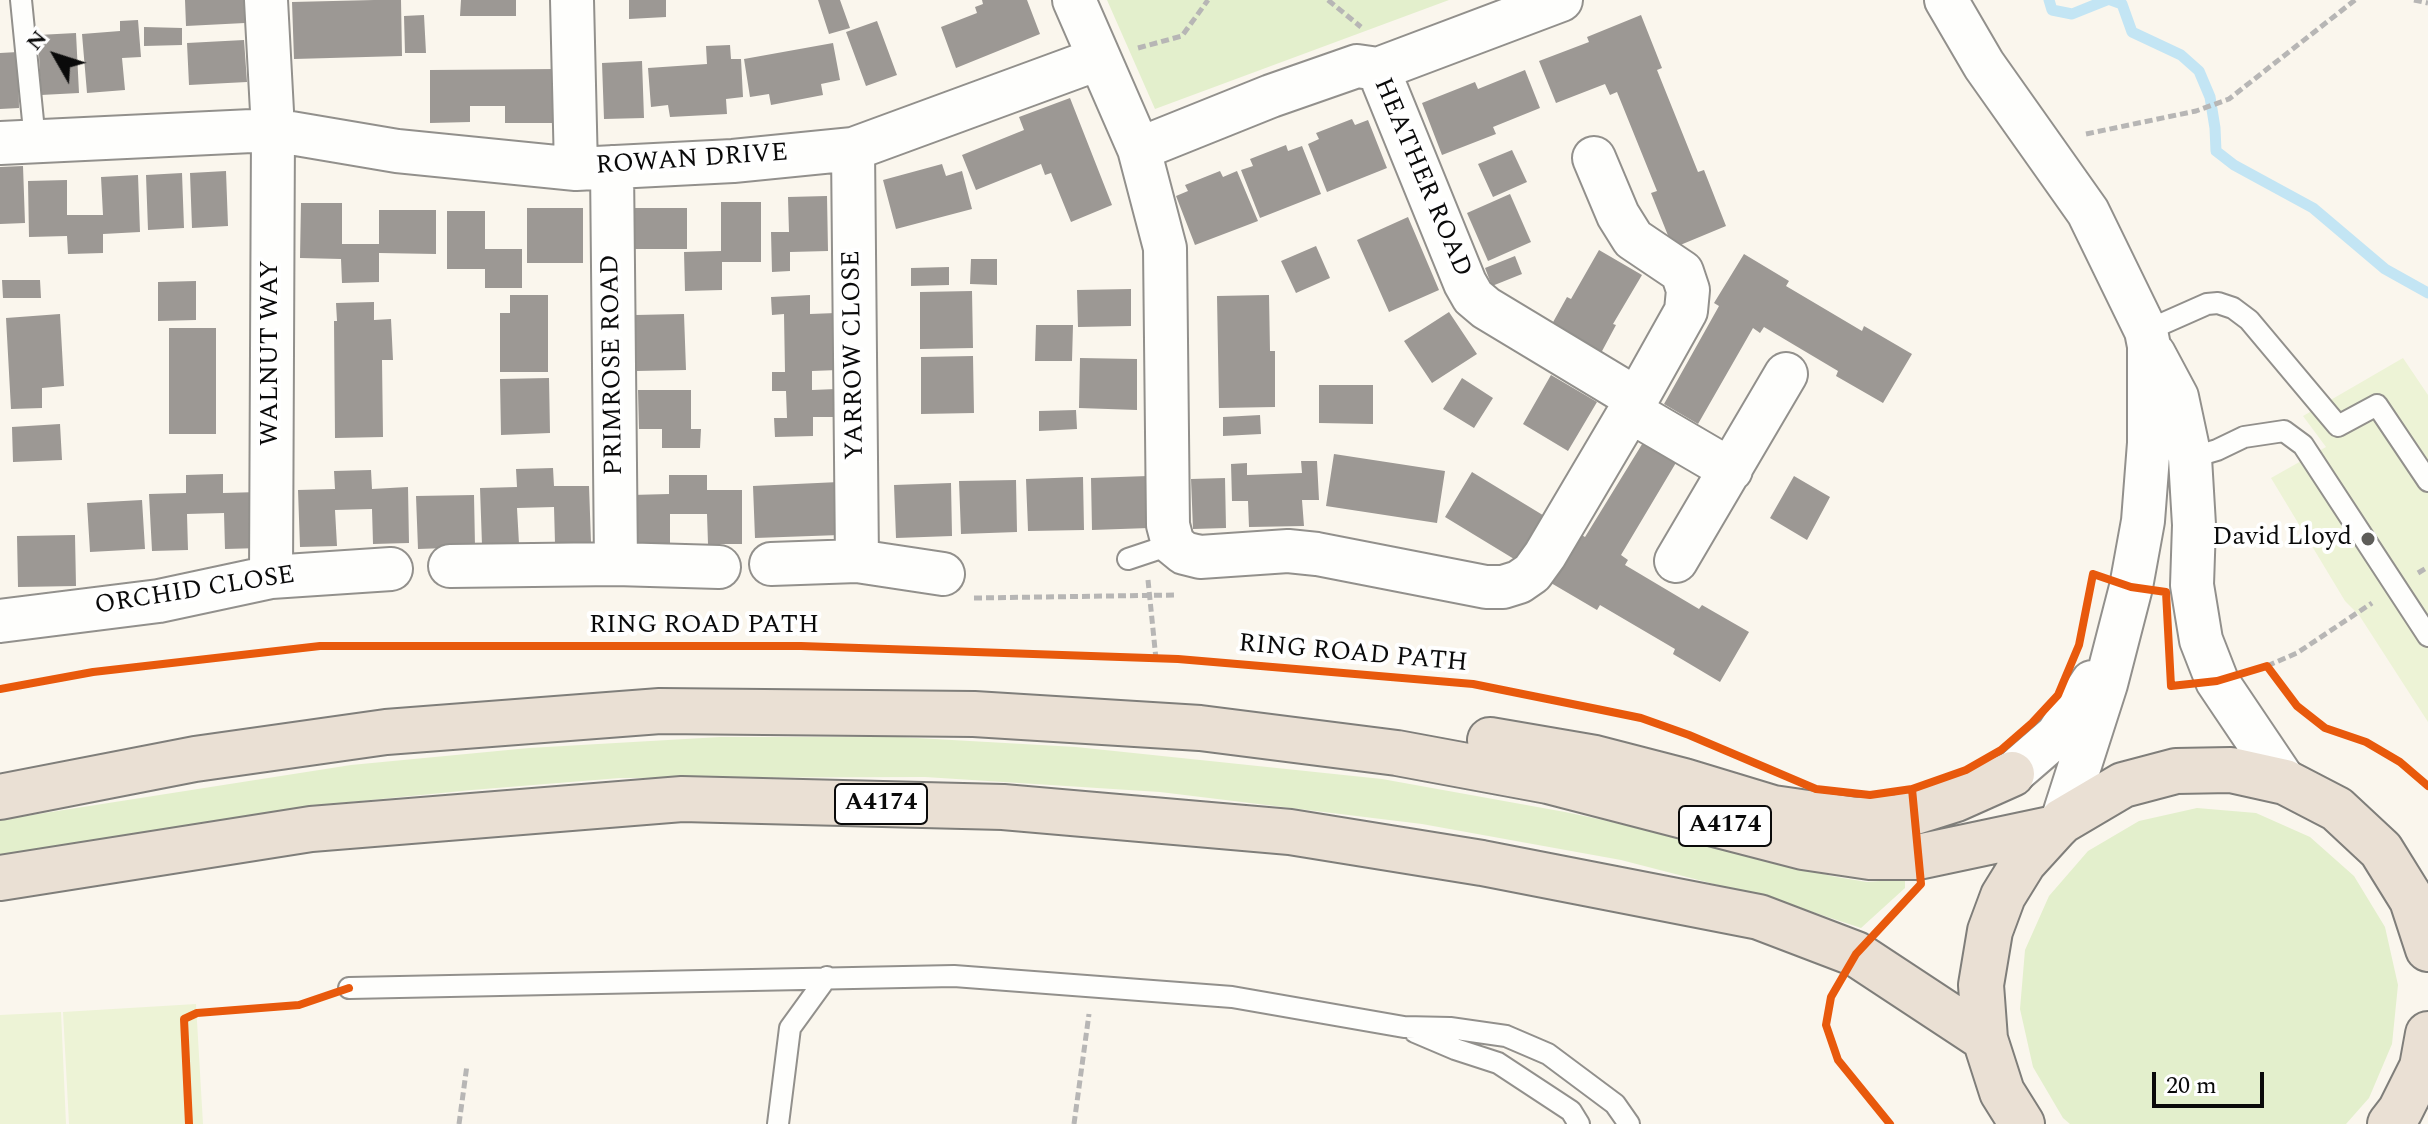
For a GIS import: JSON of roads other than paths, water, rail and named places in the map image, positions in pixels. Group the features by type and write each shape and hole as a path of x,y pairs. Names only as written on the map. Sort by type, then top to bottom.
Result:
{"highway":[{"name":"A4174","path":"0,797 195,759 386,732 660,711 974,714 1200,728 1397,753 1548,781 1803,847 1870,857 1918,857 2058,824"},
{"path":"1397,753 1481,739 1595,758 1773,808 1856,820 1899,817 1956,799 2012,774"},
{"name":"A4174","path":"2022,1124 2002,1092 1985,1039 1981,985 1990,931 2003,896 2024,862 2058,824 2123,785 2176,771 2231,770 2285,782 2337,809 2381,850 2428,902"},
{"name":"A4174","path":"0,878 311,829 682,799 1003,807 1290,832 1482,863 1759,917 1856,954 1985,1039"},
{"name":"A4174","path":"2381,850 2412,900 2428,949"},
{"path":"2390,1124 2422,1067 2428,1034"}],"street":[{"path":"266,0 273,130"},
{"name":"PRIMROSE ROAD","path":"572,0 594,168 616,564"},
{"path":"1074,0 1139,149 1165,248 1168,525 1149,552 1184,553 1200,557 1288,551 1317,554 1486,587 1503,587 1519,582 1532,573 1686,311 1688,290 1682,272 1633,239 1618,215 1594,158"},
{"path":"1378,69 1561,0"},
{"path":"1946,0 1984,65 2088,212 2177,397 2190,458 2194,525 2192,585 2201,640 2217,681 2285,782"},
{"name":"ROWAN DRIVE","path":"18,142 273,130 397,151 594,168 733,161 853,149 1098,59"},
{"name":"HEATHER ROAD","path":"1139,149 1271,96 1357,66 1378,69 1473,297 1731,470"},
{"name":"WALNUT WAY","path":"271,577 273,130"},
{"name":"YARROW CLOSE","path":"853,149 857,561"},
{"path":"2058,824 2098,710 2119,634 2143,521 2149,443 2148,338"},
{"path":"1676,561 1786,374"},
{"path":"771,564 857,561 953,586"},
{"path":"450,566 616,564 719,567"},
{"name":"ORCHID CLOSE","path":"0,621 159,601 271,577 391,569"},
{"path":"2012,774 2057,735 2119,634"}],"lane":[{"path":"18,142 21,0"},
{"path":"2148,338 2207,304 2218,303 2233,308 2249,320 2338,426 2377,405 2428,481"},
{"path":"2190,458 2244,437 2284,431 2303,445 2428,636"},
{"path":"349,988 954,976 1232,997 1404,1027 1450,1028 1506,1036 1548,1054 1615,1104 1629,1124"},
{"path":"778,1124 790,1028 827,977"},
{"path":"1404,1027 1498,1063 1571,1111 1579,1124"}],"waterway":[{"path":"2049,0 2052,10 2072,14 2107,0"},
{"path":"2111,0 2122,4 2132,32 2181,55 2199,71 2210,97 2216,151 2234,165 2313,208 2385,269 2428,293"}],"place":[{"name":"David Lloyd","path":"2368,539"}]}
